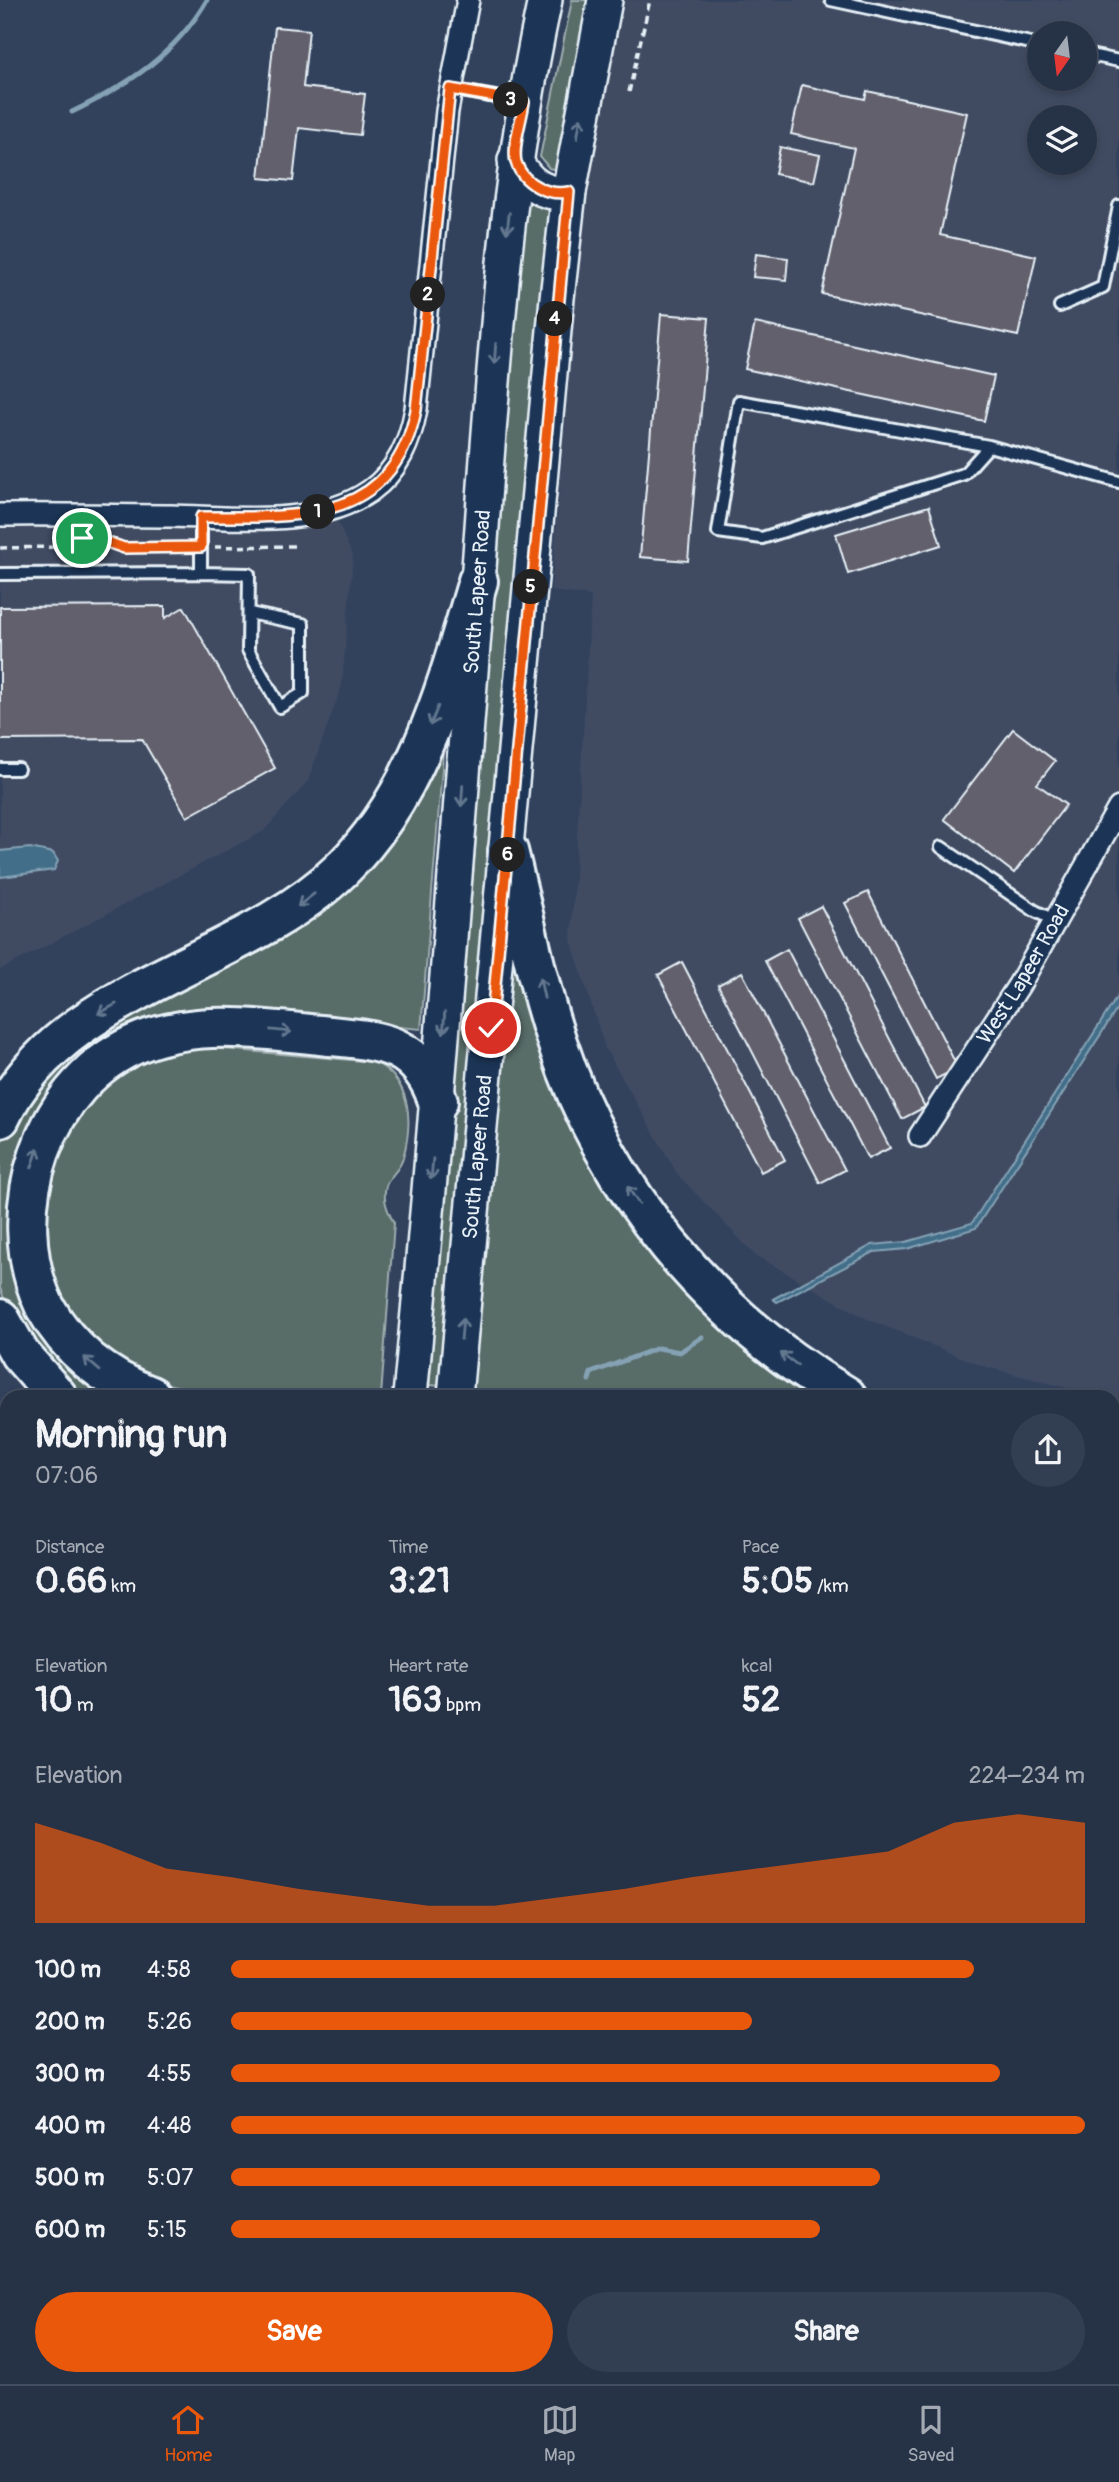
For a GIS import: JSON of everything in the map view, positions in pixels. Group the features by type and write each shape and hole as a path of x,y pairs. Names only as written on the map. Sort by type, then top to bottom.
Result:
{"highway":[{"path":"0,1118 34,1065 65,1036 106,1009 277,920 323,887 358,852 391,807 420,750 452,667 478,581"},
{"path":"508,851 556,1040 586,1114 628,1189 681,1260 742,1322 806,1371 836,1390"},
{"path":"138,1390 102,1373 81,1354 44,1305 33,1278 24,1226 29,1175 47,1129 73,1090 93,1070 141,1042 185,1030 241,1028 364,1040 399,1048 420,1065 438,1101"},
{"path":"0,1320 20,1354 52,1390"}],"main road":[{"name":"South Lapeer Road","path":"411,1390 438,1101 496,336 515,160 545,0"},
{"name":"South Lapeer Road","path":"456,1390 569,192 605,0"},
{"path":"515,160 521,172 539,188 550,193 569,192"}],"street":[{"path":"0,514 281,516 321,512 355,500 384,479 402,454 416,410 450,89 468,0"},
{"name":"West Lapeer Road","path":"920,1136 1019,985 1119,808"}],"lane":[{"path":"831,0 1027,42"},
{"path":"1097,56 1119,61"},
{"path":"450,89 524,102"},
{"path":"1060,306 1103,288 1119,206"},
{"path":"989,446 964,474 762,538 718,532 738,401 989,446 1119,482"},
{"path":"201,517 201,573"},
{"path":"0,574 249,574 248,650 280,706 303,693 303,624 249,613"},
{"path":"0,769 18,769"},
{"path":"941,847 1035,911 1056,921"}],"path":[{"path":"629,92 650,0"},
{"path":"0,548 55,547 89,536 124,548 294,546"}],"shaded area":[{"path":"623,0 1119,0 1119,1390 1074,1390 983,1366 865,1318 755,1255 678,1175 605,1048 571,940 591,596 551,591 576,293 577,234"},
{"path":"335,515 353,557 342,685 308,781 264,831 0,970 0,525"},
{"path":"30,848 53,853 58,861 54,870 0,877 0,851"},
{"path":"1119,994 1119,1006 976,1228 907,1249 874,1252 777,1302 773,1299 872,1245 906,1242 972,1223"}],"green space":[{"path":"572,0 590,0 557,170 549,168 540,157"},
{"path":"526,197 552,211 441,1386 429,1385 475,850 504,420"},
{"path":"439,746 443,750 442,769 421,1029 229,1012 172,1016 13,1179 9,1221 108,1390 68,1390 11,1317 0,1288 0,1145 7,1128 52,1059 252,947"},
{"path":"513,961 527,962 567,1100 818,1390 473,1390"},
{"path":"200,1047 375,1062 387,1070 403,1091 408,1117 406,1144 402,1162 387,1182 385,1191 386,1205 394,1223 381,1390 199,1390 176,1386 145,1377 120,1364 87,1336 75,1319 57,1282 47,1241 45,1195 49,1177 71,1128 102,1087 132,1067 176,1051"}],"building":[{"path":"275,27 309,30 303,87 365,94 360,135 299,128 293,181 259,178"},
{"path":"802,85 865,99 867,91 967,113 940,235 1036,256 1018,336 822,294 854,148 791,134"},
{"path":"780,147 820,155 814,182 775,174"},
{"path":"756,254 788,258 786,280 753,277"},
{"path":"661,314 709,318 688,561 640,557"},
{"path":"755,323 994,376 984,421 745,369"},
{"path":"929,506 941,545 848,574 836,534"},
{"path":"165,606 165,618 184,607 275,768 187,817 142,739 0,740 0,607"},
{"path":"1013,729 1055,761 1037,784 1066,805 1014,873 944,819"},
{"path":"868,892 958,1068 936,1079 845,903"},
{"path":"821,906 925,1107 902,1119 798,918"},
{"path":"787,949 890,1148 868,1159 765,961"},
{"path":"682,962 785,1160 761,1172 658,975"},
{"path":"742,972 845,1170 820,1183 718,985"}],"waterway":[{"path":"72,112 131,79 165,52 180,37 207,0"},
{"path":"589,1380 591,1373 658,1348 680,1352 702,1337"}],"route":[{"path":"82,538 89,536 124,548 201,547 201,517 258,517 321,512 355,500 384,479 409,440 416,410 450,89 524,102 515,160 521,172 539,188 550,193 569,192 551,359 491,1028"}]}
